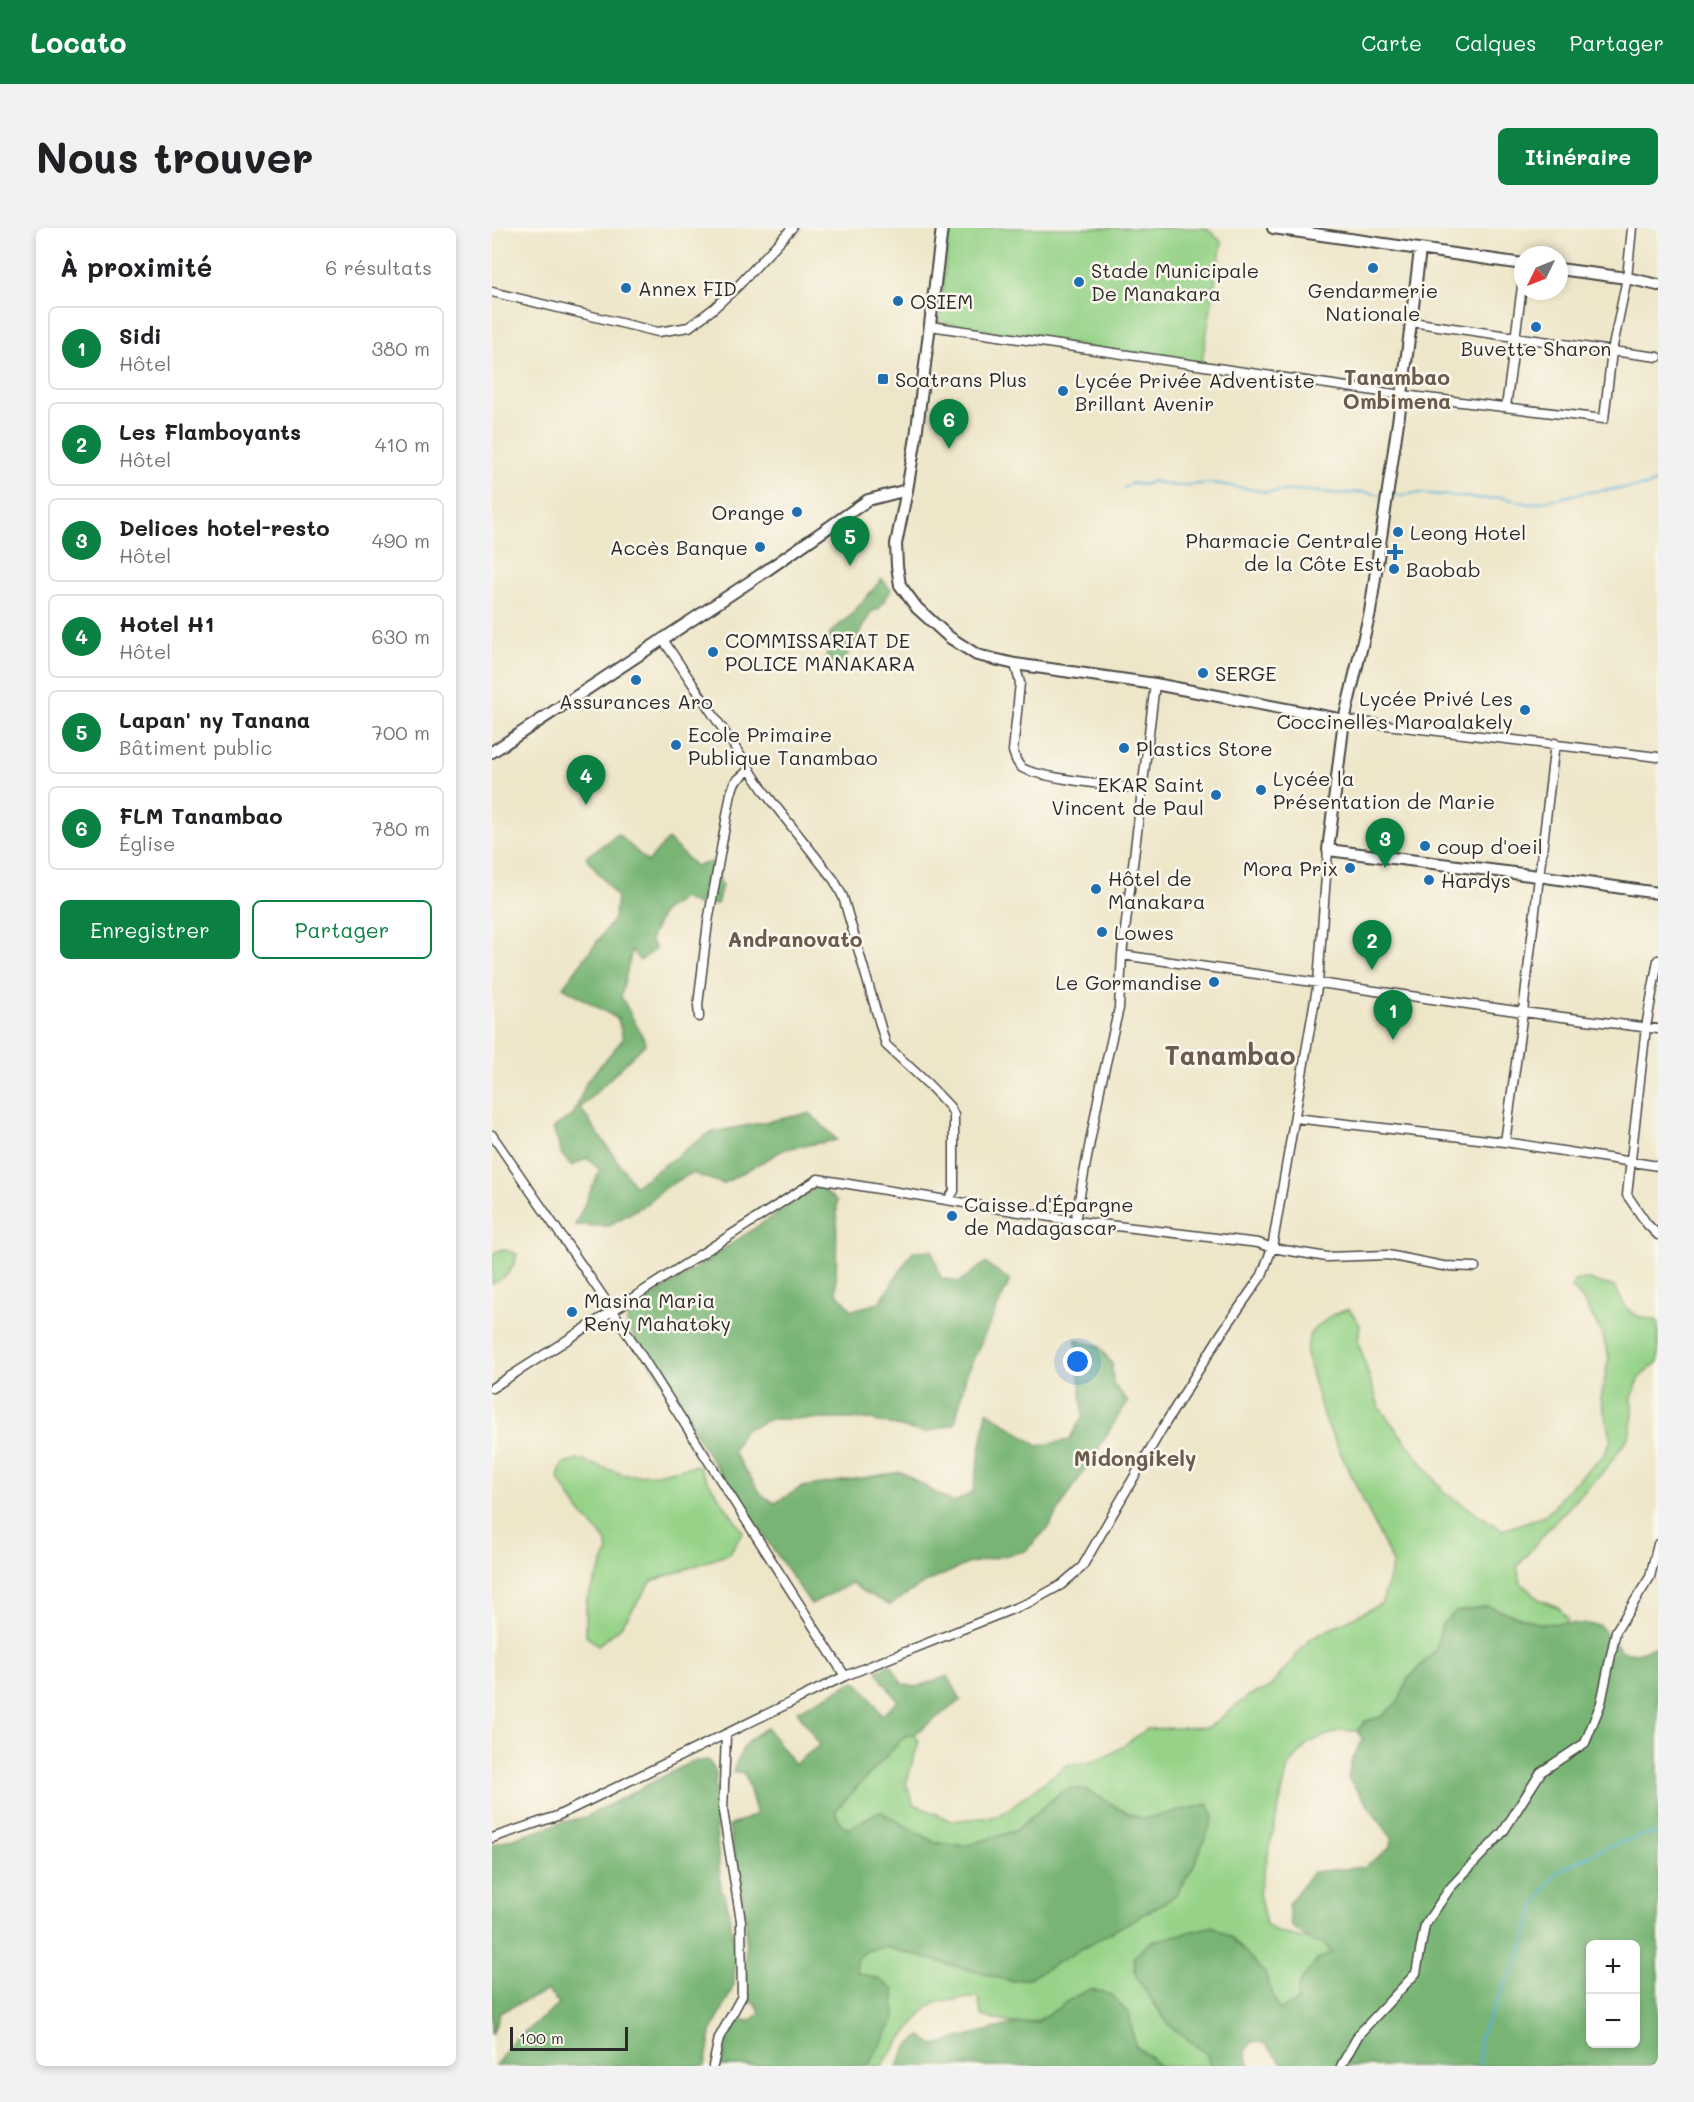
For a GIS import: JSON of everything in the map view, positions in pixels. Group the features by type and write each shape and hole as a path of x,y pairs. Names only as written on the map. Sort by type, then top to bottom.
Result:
{"street":[{"path":"492,292 658,332 689,327 714,309 738,286 792,228"},
{"path":"942,228 916,437 896,544 900,585 917,609 949,637 977,655 1015,664 1155,684 1344,720 1555,743 1658,757"},
{"path":"1273,228 1514,263"},
{"path":"930,326 1402,395 1604,419 1612,351 1627,278 1632,228"},
{"path":"492,1838 557,1816 845,1676 1030,1602 1061,1586 1082,1567 1169,1418 1221,1334 1262,1275 1272,1248 1318,982 1328,850 1344,720 1370,612 1402,395 1420,250"},
{"path":"1568,269 1658,285"},
{"path":"1506,407 1520,300"},
{"path":"1411,321 1658,357"},
{"path":"492,752 760,575 868,500 907,490"},
{"path":"662,638 766,794 834,880 843,897 886,1045 928,1083 950,1107 954,1115 954,1191 948,1200"},
{"path":"1015,664 1020,683 1013,751 1023,769 1064,779 1142,789"},
{"path":"1075,1221 1101,1084 1119,1008 1122,955 1155,684"},
{"path":"1505,1142 1555,743"},
{"path":"699,1017 698,1005 708,922 731,793 735,782 750,770"},
{"path":"1328,850 1658,893"},
{"path":"1122,955 1658,1029"},
{"path":"1658,960 1646,1028 1627,1195 1647,1224 1658,1235"},
{"path":"1295,1118 1505,1142 1658,1166"},
{"path":"492,1135 613,1311 845,1676"},
{"path":"492,1388 818,1179 1075,1221 1258,1243 1272,1248 1327,1257 1388,1255 1443,1266 1475,1267"},
{"path":"1341,2066 1359,2034 1416,1973 1425,1925 1450,1888 1503,1832 1541,1772 1585,1743 1600,1703 1616,1631 1650,1577 1658,1544"},
{"path":"713,2066 719,2038 742,1996 741,1921 723,1811 726,1735"}],"green space":[{"name":"Stade Municipale De Manakara","path":"949,228 1206,228 1222,242 1201,367 939,322"},
{"path":"882,579 891,590 879,609 871,612 840,668 826,659 830,633 850,616"},
{"path":"618,834 648,862 668,839 695,866 712,862 722,885 717,904 697,905 683,898 662,913 650,940 656,949 640,961 632,950 621,996 646,1043 580,1108 635,1186 709,1133 810,1113 837,1140 785,1149 723,1184 692,1173 664,1188 648,1203 608,1226 575,1225 600,1170 587,1158 572,1166 562,1155 553,1128 573,1115 587,1081 623,1039 618,1019 563,987 614,919 617,897 586,857"},
{"path":"818,1186 837,1201 836,1292 852,1310 879,1303 913,1251 932,1250 941,1278 959,1282 985,1263 1010,1280 966,1375 955,1424 925,1433 867,1419 771,1419 744,1430 733,1452 762,1495 775,1503 802,1487 901,1472 953,1503 973,1492 987,1411 1038,1446 1069,1440 1083,1416 1076,1340 1099,1346 1112,1364 1113,1384 1128,1401 1047,1529 1025,1551 967,1564 921,1585 890,1605 862,1591 852,1583 811,1604 713,1462 627,1325 628,1313"},
{"path":"502,1249 517,1254 516,1260 509,1272 492,1284 492,1254"},
{"path":"1585,1279 1615,1287 1630,1312 1658,1321 1658,1362 1640,1377 1632,1397 1633,1415 1629,1436 1606,1469 1550,1527 1517,1567 1521,1583 1540,1600 1558,1607 1568,1619 1565,1623 1540,1624 1487,1606 1442,1624 1436,1650 1408,1679 1399,1701 1381,1717 1366,1721 1357,1731 1340,1730 1308,1743 1288,1767 1259,1893 1266,1924 1277,1932 1324,1943 1332,1953 1299,1984 1297,2002 1279,2010 1264,1972 1168,2024 1207,2054 1210,2066 1160,2066 1135,2045 1129,2014 1076,1996 1051,2013 1032,2022 1023,2023 1012,2023 982,2016 978,1997 936,2002 924,2011 883,2066 868,2066 872,2057 880,1980 857,1972 856,1959 866,1951 884,1947 1011,1981 1030,1978 1208,1804 1144,1819 1127,1813 1087,1790 1059,1794 1015,1831 965,1846 936,1843 879,1811 848,1829 840,1823 835,1811 905,1736 914,1734 919,1741 906,1784 914,1804 952,1821 999,1816 1067,1765 1087,1763 1111,1754 1147,1729 1209,1727 1250,1695 1269,1688 1310,1639 1382,1603 1393,1563 1324,1418 1306,1354 1310,1333 1332,1315 1349,1309 1360,1325 1358,1341 1379,1407 1445,1493 1502,1530 1544,1516 1564,1493 1604,1455 1611,1440 1601,1399 1609,1357 1601,1331 1572,1287 1574,1281"},
{"path":"577,1459 625,1475 656,1474 697,1465 743,1532 729,1554 652,1581 619,1629 598,1645 586,1636 586,1601 608,1552 606,1540 578,1510 558,1478 562,1465"},
{"path":"1487,1606 1540,1624 1599,1625 1622,1651 1636,1653 1658,1646 1658,2066 1284,2066 1266,2044 1253,2041 1245,2051 1250,2066 1210,2066 1207,2054 1168,2024 1136,1977 1134,1957 1150,1942 1213,1926 1232,1938 1264,1972 1279,2010 1297,2002 1299,1984 1317,1960 1332,1953 1324,1943 1313,1942 1291,1926 1288,1904 1313,1872 1364,1867 1391,1847 1392,1838 1348,1778 1352,1758 1363,1740 1357,1731 1366,1721 1381,1717 1399,1701 1408,1679 1436,1650 1442,1624 1456,1612"},
{"path":"888,1665 892,1666 902,1684 916,1687 948,1676 961,1700 914,1734 905,1736 835,1811 840,1823 848,1829 879,1811 936,1843 965,1846 1015,1831 1059,1794 1071,1788 1087,1790 1127,1813 1144,1819 1208,1804 1214,1816 1193,1868 1174,1897 1030,1978 1011,1981 885,1947 866,1951 856,1959 857,1972 880,1980 894,1990 895,2018 868,2066 721,2066 734,2018 749,2021 760,2013 757,2005 745,1998 746,1919 729,1826 757,1814 745,1774 733,1772 739,1756 748,1741 767,1728 794,1764 820,1745 797,1711 855,1681 867,1693 882,1715 898,1701 877,1670"},
{"path":"708,1760 716,1772 714,1804 721,1890 726,1897 735,1948 734,1985 711,2033 705,2066 495,2066 514,2040 560,2004 547,1991 500,2012 492,2035 492,1845 586,1817 691,1762"},
{"path":"1091,1989 1112,1995 1129,2014 1135,2045 1160,2066 897,2066 907,2047 921,2036 934,2045 1012,2024 1037,2022 1076,1996"}],"waterway":[{"path":"1124,488 1132,483 1144,485 1152,481 1175,486 1213,483 1266,492 1301,490 1383,495"},
{"path":"1392,496 1417,493 1488,499 1500,497 1530,504 1588,492 1648,486 1658,481"},
{"path":"1480,2066 1479,2038 1518,1959 1538,1899 1557,1872 1598,1851 1642,1835 1658,1833"}],"place":[{"name":"Gendarmerie Nationale","path":"1373,268"},
{"name":"Stade Municipale De Manakara","path":"1079,282"},
{"name":"Annex FID","path":"626,288"},
{"name":"OSIEM","path":"898,301"},
{"name":"Buvette Sharon","path":"1536,327"},
{"name":"Soatrans Plus","path":"883,379"},
{"name":"Lycée Privée Adventiste Brillant Avenir","path":"1063,391"},
{"name":"FLM Tanambao","path":"949,449"},
{"name":"Orange","path":"797,512"},
{"name":"Leong Hotel","path":"1398,532"},
{"name":"Accès Banque","path":"760,547"},
{"name":"Pharmacie Centrale de la Côte Est","path":"1395,552"},
{"name":"Lapan' ny Tanana","path":"850,566"},
{"name":"Baobab","path":"1394,569"},
{"name":"COMMISSARIAT DE POLICE MANAKARA","path":"713,652"},
{"name":"SERGE","path":"1203,673"},
{"name":"Assurances Aro","path":"636,680"},
{"name":"Lycée Privé Les Coccinelles Maroalakely","path":"1525,710"},
{"name":"Ecole Primaire Publique Tanambao","path":"676,745"},
{"name":"Plastics Store","path":"1124,748"},
{"name":"Lycée la Présentation de Marie","path":"1261,790"},
{"name":"EKAR Saint Vincent de Paul","path":"1216,795"},
{"name":"Hotel H1","path":"586,805"},
{"name":"coup d'oeil","path":"1425,846"},
{"name":"Mora Prix","path":"1350,868"},
{"name":"Delices hotel-resto","path":"1385,868"},
{"name":"Hardys","path":"1429,880"},
{"name":"Hôtel de Manakara","path":"1096,889"},
{"name":"Lowes","path":"1102,932"},
{"name":"Les Flamboyants","path":"1372,970"},
{"name":"Le Gormandise","path":"1214,982"},
{"name":"Sidi","path":"1393,1040"},
{"name":"Caisse d'Épargne de Madagascar","path":"952,1216"},
{"name":"Masina Maria Reny Mahatoky","path":"572,1312"}],"district":[{"name":"Tanambao Ombimena","path":"1397,388"},
{"name":"Andranovato","path":"795,938"},
{"name":"Tanambao","path":"1230,1055"},
{"name":"Midongikely","path":"1135,1457"}]}
